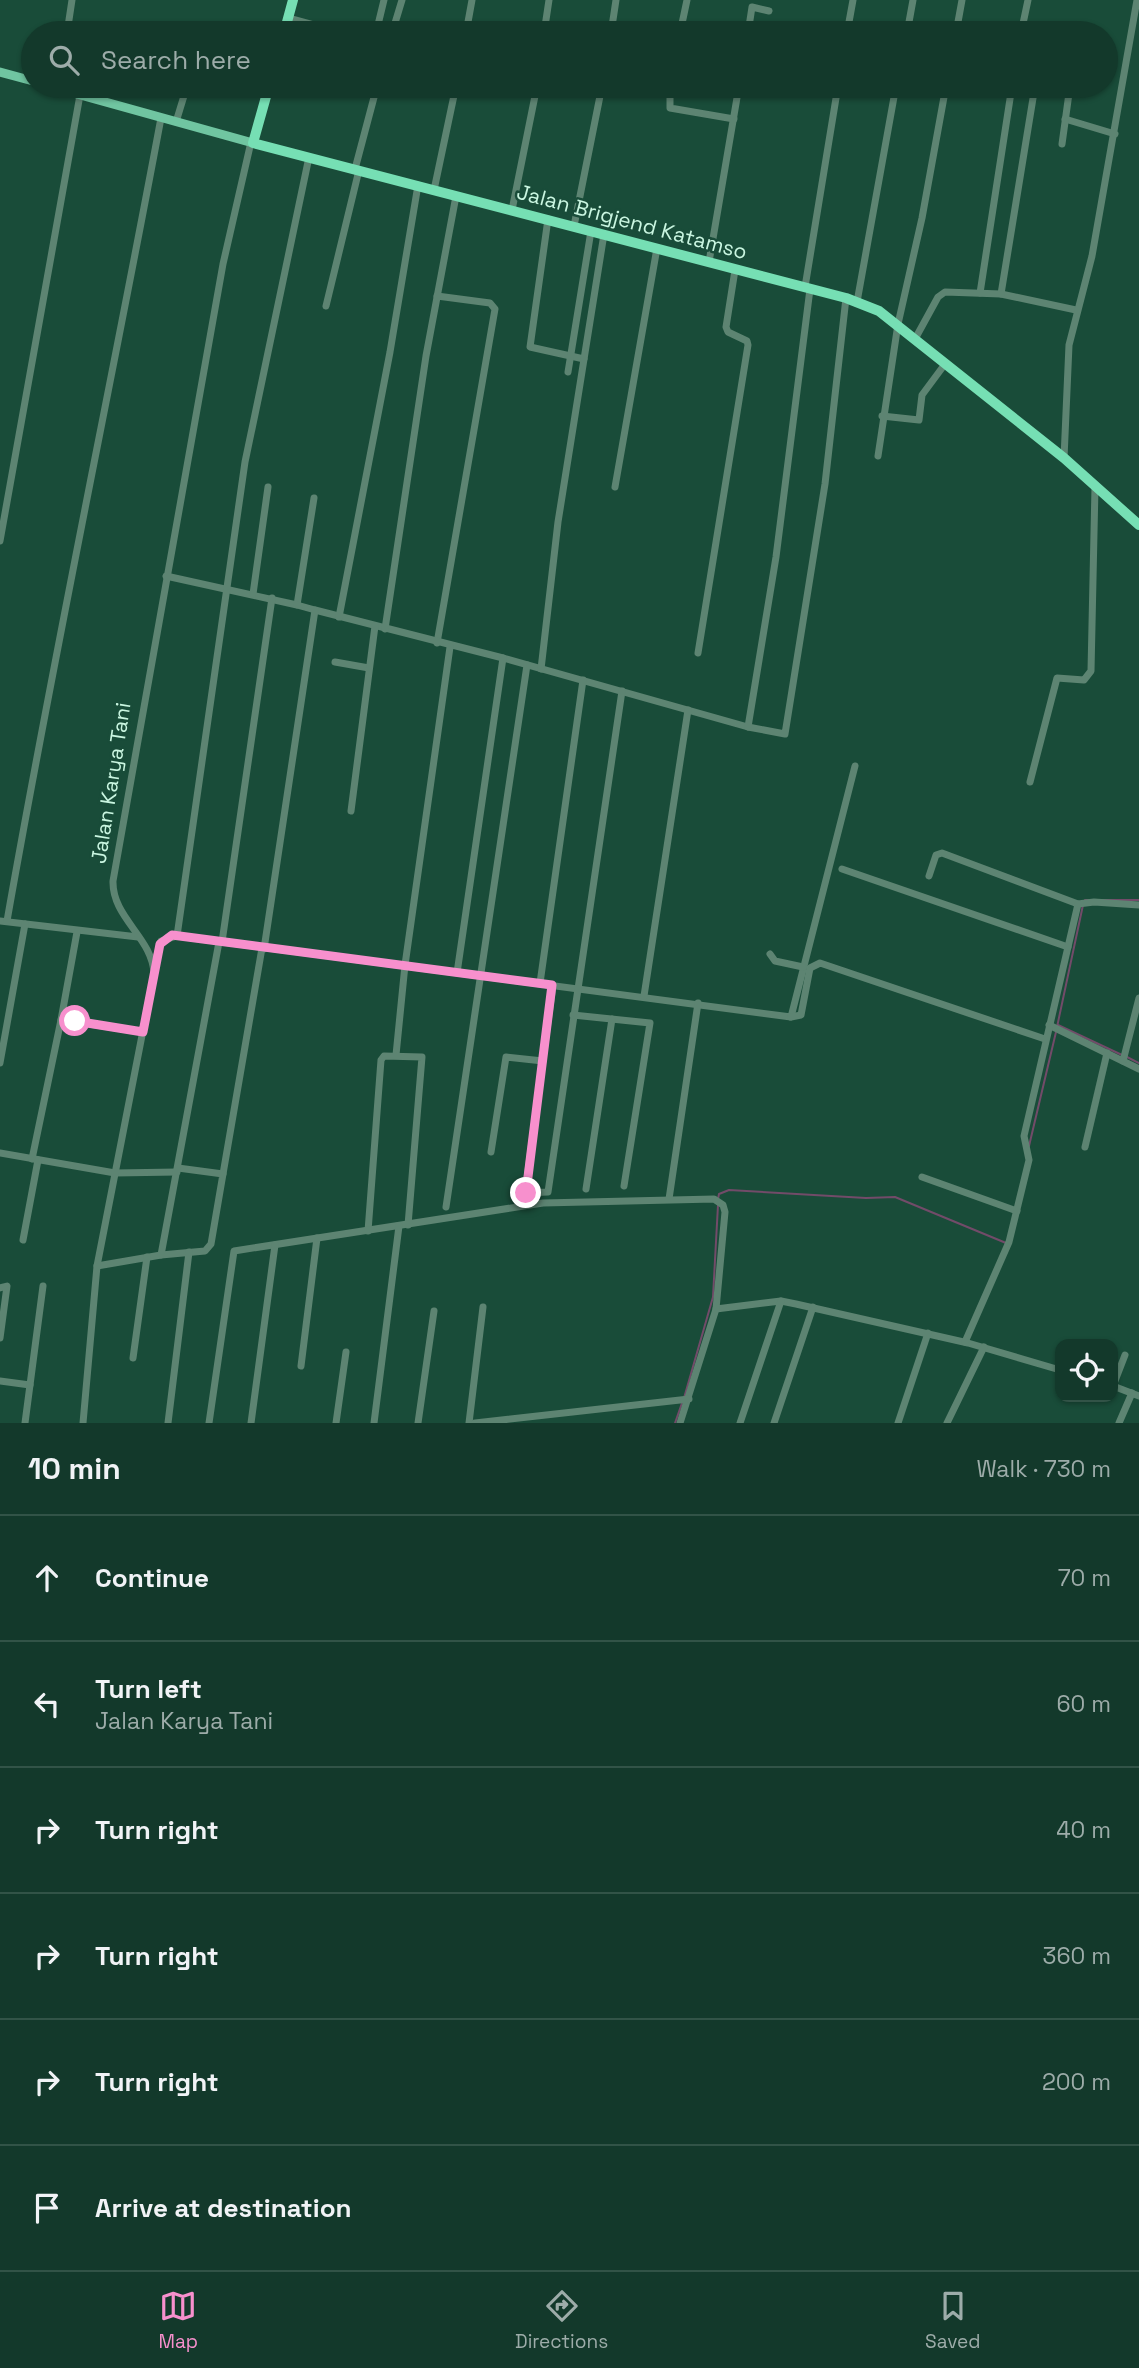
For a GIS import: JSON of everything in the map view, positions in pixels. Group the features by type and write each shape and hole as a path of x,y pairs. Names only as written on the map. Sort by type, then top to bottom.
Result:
{"highway":[{"path":"287,21 293,0"},
{"path":"252,142 265,98"},
{"name":"Jalan Brigjend Katamso","path":"252,142 807,288 879,311 1064,458 1139,525"}],"main road":[{"path":"0,72 21,78"},
{"name":"Jalan Brigjend Katamso","path":"91,98 252,142"}],"street":[{"path":"69,21 72,0"},
{"path":"379,21 384,0"},
{"path":"396,21 402,0"},
{"path":"468,21 472,0"},
{"path":"546,21 549,0"},
{"path":"613,21 617,0"},
{"path":"683,21 687,0"},
{"path":"849,21 853,0"},
{"path":"909,21 913,0"},
{"path":"958,21 962,0"},
{"path":"1024,21 1028,0"},
{"path":"1064,458 1068,354 1076,310 1092,256 1137,0"},
{"path":"753,4 769,11"},
{"path":"288,18 299,21"},
{"path":"0,541 79,98"},
{"path":"176,122 183,98"},
{"path":"326,306 374,98"},
{"path":"434,190 453,98"},
{"path":"512,210 535,98"},
{"path":"574,226 600,98"},
{"path":"670,98 670,108 734,119"},
{"path":"709,262 737,98"},
{"path":"748,727 776,557 807,288 836,98"},
{"path":"166,576 272,598 450,647 503,658 748,727 783,734 787,731 851,300 893,98"},
{"path":"877,457 898,324 922,218 944,98"},
{"path":"980,293 1010,98"},
{"path":"1001,294 1033,98"},
{"path":"1062,144 1068,98"},
{"path":"138,937 77,932 4,921 45,703 122,330 161,118"},
{"path":"1065,119 1115,134"},
{"name":"Jalan Karya Tani","path":"154,965 116,902 113,881 223,264 252,142"},
{"path":"177,936 245,462 309,157"},
{"path":"339,617 390,352 418,185"},
{"path":"385,629 437,296 456,195"},
{"path":"548,219 530,347 584,359"},
{"path":"568,372 591,231"},
{"path":"541,669 558,522 604,234"},
{"path":"615,487 657,248"},
{"path":"698,653 748,345 747,341 727,332 726,327 735,270"},
{"path":"915,339 941,294 951,290 1001,294 1076,310"},
{"path":"437,296 490,303 495,309 437,643"},
{"path":"882,416 919,420 922,395 945,364"},
{"path":"253,594 268,487"},
{"path":"1030,782 1057,678 1084,680 1091,671 1095,487"},
{"path":"298,605 314,498"},
{"path":"161,1255 220,942 272,598"},
{"path":"97,1266 210,1247 263,948 315,610"},
{"path":"351,811 376,626"},
{"path":"396,1055 405,965 450,647"},
{"path":"457,973 503,658"},
{"path":"335,662 369,668"},
{"path":"446,1207 527,665"},
{"path":"540,984 583,680"},
{"path":"552,985 526,1193 548,1192 622,691"},
{"path":"644,996 688,710"},
{"path":"791,1017 855,766"},
{"path":"929,876 936,855 942,853 1078,904 1139,903"},
{"path":"842,869 1068,947"},
{"path":"965,1342 1005,1251 1017,1212 1029,1160 1024,1136 1078,904"},
{"path":"0,1063 25,924"},
{"path":"23,1240 35,1159 77,932"},
{"path":"83,1423 97,1266 161,940 177,936 791,1017 801,1015 810,968 820,963 1045,1039"},
{"path":"770,954 775,961 803,967"},
{"path":"1124,1061 1139,998"},
{"path":"669,1199 698,1003"},
{"path":"573,1015 650,1023 624,1186"},
{"path":"586,1189 612,1019"},
{"path":"61,1020 143,1032"},
{"path":"1049,1025 1139,1069"},
{"path":"1085,1147 1107,1053"},
{"path":"368,1231 381,1059 396,1055 419,1056 422,1060 403,1226 374,1423"},
{"path":"491,1152 506,1056 543,1061"},
{"path":"0,1153 116,1173 178,1170 222,1174"},
{"path":"922,1177 1017,1212"},
{"path":"209,1423 234,1251 543,1203 709,1198 723,1205 716,1309 680,1423"},
{"path":"301,1366 317,1238"},
{"path":"251,1423 275,1245"},
{"path":"168,1423 189,1252"},
{"path":"133,1358 147,1257"},
{"path":"0,1288 7,1286 0,1338"},
{"path":"25,1423 43,1286"},
{"path":"716,1309 781,1301 965,1342 1055,1369"},
{"path":"740,1423 781,1301"},
{"path":"469,1423 483,1307"},
{"path":"774,1423 813,1307"},
{"path":"418,1423 434,1311"},
{"path":"898,1423 928,1333"},
{"path":"947,1423 984,1348"},
{"path":"336,1423 346,1352"},
{"path":"1119,1423 1136,1395 1113,1386 1125,1355"},
{"path":"0,1381 30,1385"},
{"path":"475,1423 689,1399"}],"waterway":[{"path":"1085,900 1139,900"},
{"path":"1057,1027 1083,905"},
{"path":"1058,1025 1122,1055"},
{"path":"1029,1146 1056,1032"},
{"path":"1127,1057 1139,1063"},
{"path":"718,1199 719,1194 729,1190 866,1198 895,1197 1006,1243"},
{"path":"684,1398 713,1297 718,1205"},
{"path":"675,1423 682,1403"}],"route":[{"path":"75,1021 143,1032 161,940 172,935 552,985 526,1193"}]}
